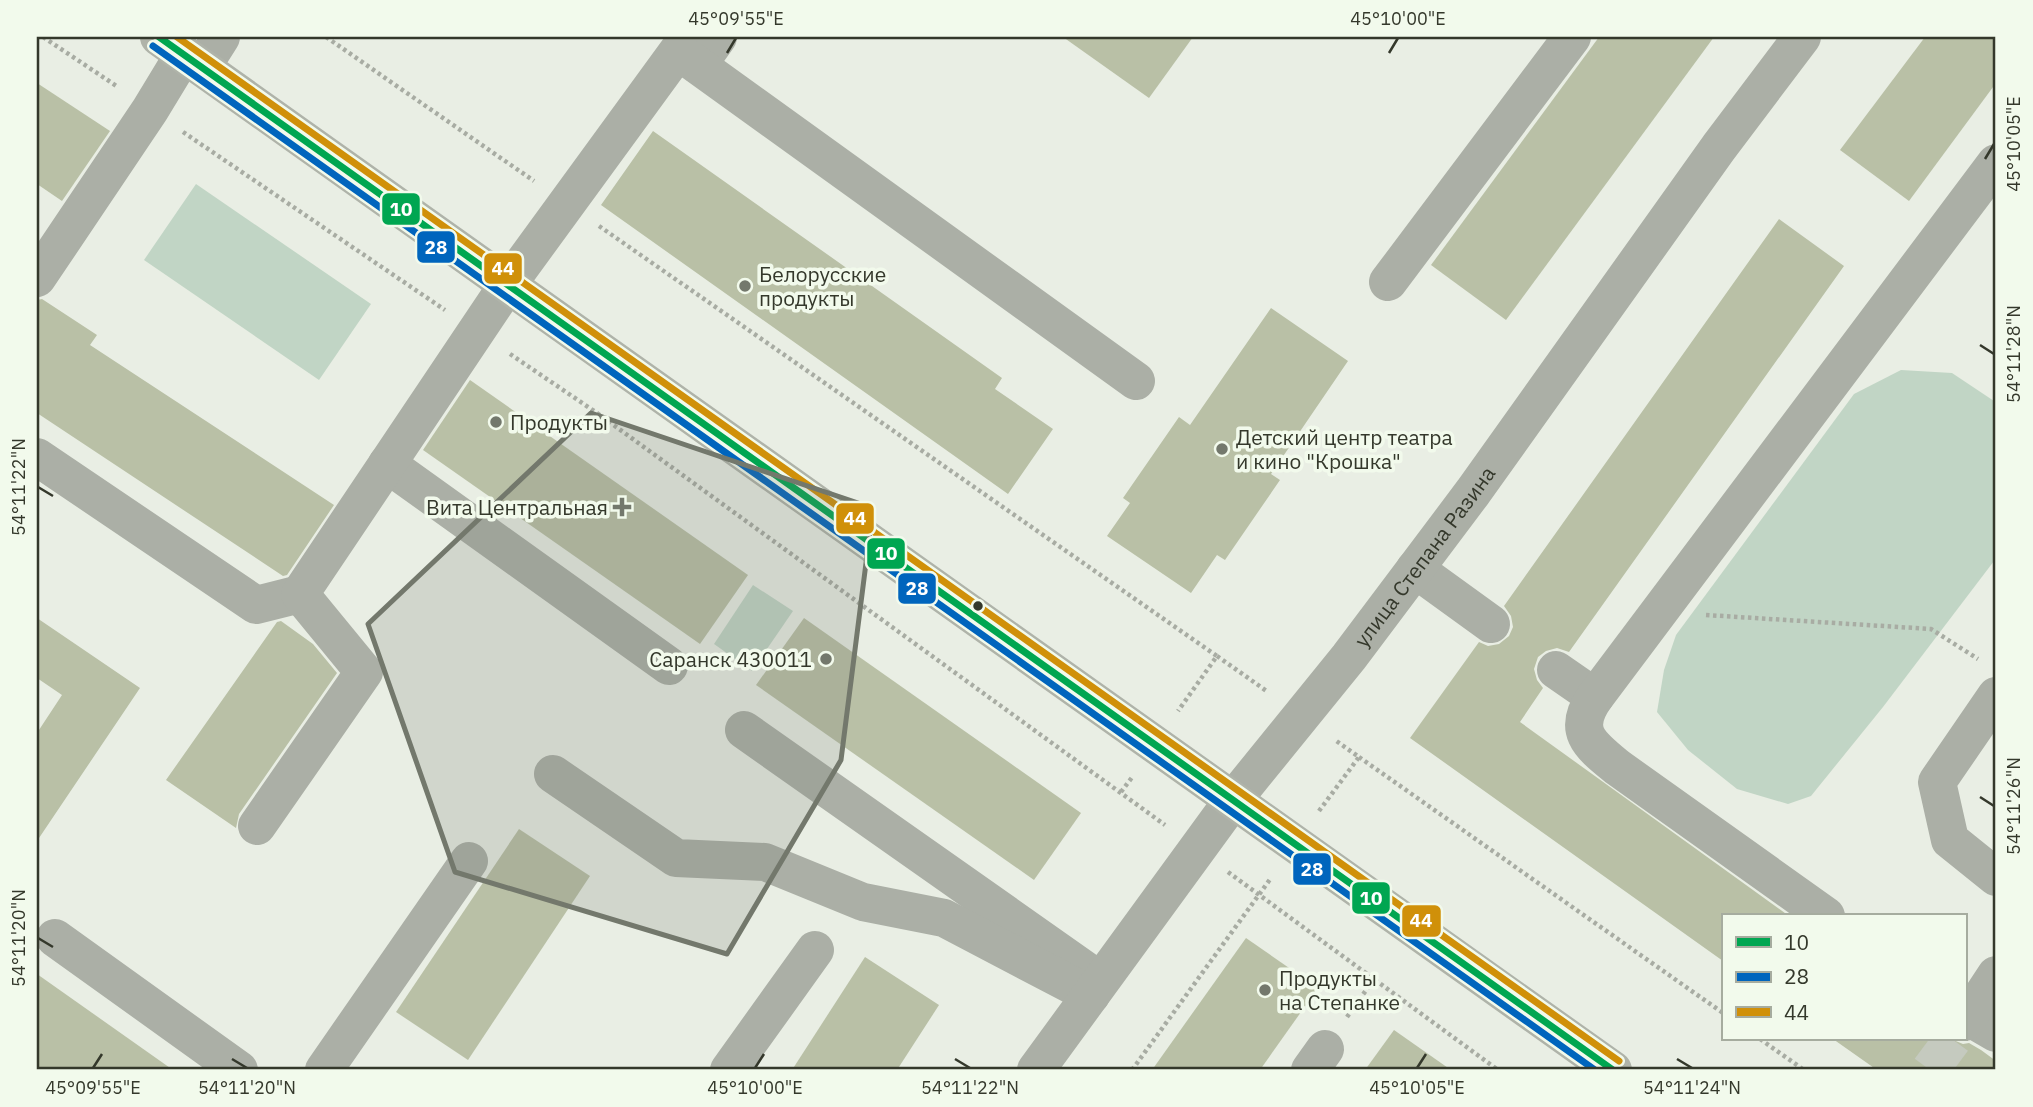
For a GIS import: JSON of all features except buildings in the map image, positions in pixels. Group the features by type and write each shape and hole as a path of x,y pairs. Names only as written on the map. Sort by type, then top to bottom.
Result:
{"main road":[{"path":"191,49 508,285 1613,1070"}],"street":[{"path":"1388,282 1572,37"},
{"name":"улица Степана Разина","path":"1036,1070 1233,800 1349,657 1474,492 1711,159 1802,37"},
{"path":"37,276 49,233 150,110 191,49"},
{"path":"37,457 256,605 300,594 508,285 678,51 708,51 1136,381"},
{"path":"1823,914 1597,750 1584,730 1586,709 1996,163"},
{"path":"387,464 670,666"},
{"path":"1415,569 1491,624"},
{"path":"257,826 364,672 300,594"},
{"path":"1556,670 1595,697"},
{"path":"1991,680 1937,782 1950,840 1996,877"},
{"path":"744,730 1096,988"},
{"path":"553,774 676,858 765,862 863,902 943,918 1096,988"},
{"path":"324,1070 469,861"},
{"path":"54,938 239,1070"},
{"path":"729,1070 815,950"},
{"path":"1973,1022 1996,975"}],"path":[{"path":"43,37 597,413 1121,792 1498,1070"},
{"path":"326,37 1217,656 1121,792"},
{"path":"1660,612 1931,629 1991,680"},
{"path":"1359,757 1722,1012"},
{"path":"1132,1070 1259,895"},
{"path":"1761,1040 1804,1070"}],"highlighted area":[{"path":"591,413 873,508 841,760 727,954 455,872 368,624"}],"green space":[{"path":"196,184 371,304 319,380 144,260"},
{"path":"1901,370 1952,373 1994,401 1994,561 1883,707 1811,796 1788,804 1737,789 1688,750 1657,712 1664,670 1676,635 1854,394"},
{"path":"753,585 793,611 752,671 714,644"}],"tunnel":[{"path":"1930,1070 1952,1040"}],"transit line":[{"name":"10","path":"159,37 1613,1070"},
{"name":"44","path":"177,37 1619,1061"},
{"name":"28","path":"153,46 1595,1070"}],"place":[{"name":"Белорусские продукты","path":"745,286"},
{"name":"Продукты","path":"496,422"},
{"name":"Детский центр театра и кино \"Крошка\"","path":"1222,449"},
{"name":"Вита Центральная","path":"622,507"},
{"name":"Саранск 430011","path":"826,659"},
{"name":"Продукты на Степанке","path":"1265,990"}]}
